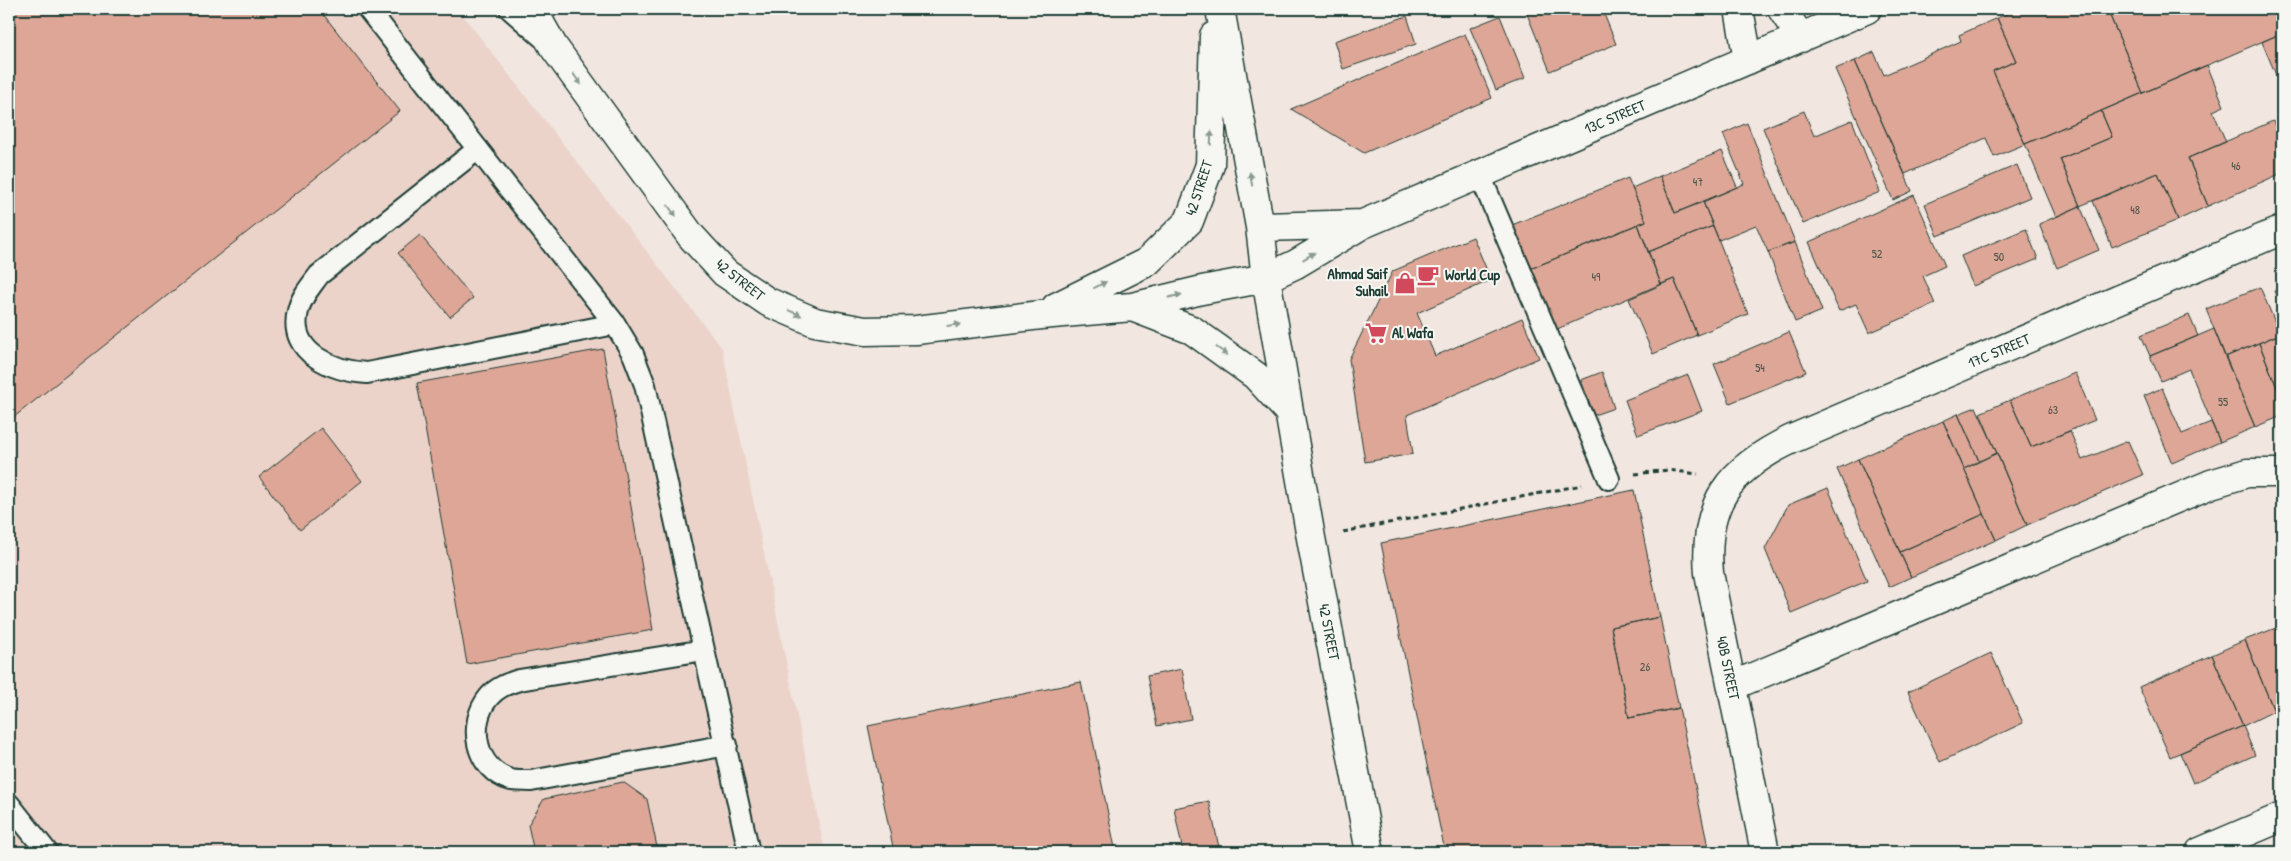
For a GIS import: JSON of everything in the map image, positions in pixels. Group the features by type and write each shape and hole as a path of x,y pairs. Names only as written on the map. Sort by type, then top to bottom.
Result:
{"street":[{"name":"42 STREET","path":"532,9 553,46 691,236 725,273 768,302 815,322 865,331 916,330 1041,315 1132,307 1202,290 1266,278"},
{"name":"42 STREET","path":"1041,315 1147,262 1189,221 1210,165 1214,9"},
{"name":"42 STREET","path":"1220,9 1260,227 1266,278 1366,847"},
{"path":"1739,9 1748,60"},
{"path":"1782,9 1800,38"},
{"name":"13C STREET","path":"1266,278 1296,264 1362,224 1868,9"},
{"name":"13C STREET","path":"1260,227 1362,224"},
{"name":"17C STREET","path":"1727,487 1767,451 1792,439 2282,230"},
{"name":"42 STREET","path":"1132,307 1192,330 1256,376 1289,412"},
{"path":"1732,686 2211,484 2247,473 2282,473"},
{"name":"40B STREET","path":"1727,487 1716,505 1709,525 1706,548 1709,573 1765,852"},
{"path":"2200,852 2282,819"}],"lane":[{"path":"368,9 615,324 633,354 644,386 727,745 749,852"},
{"path":"510,9 553,46"},
{"path":"478,149 319,275 306,292 297,312 298,332 306,349 323,363 347,372 367,373 615,324"},
{"path":"1480,175 1609,479"},
{"path":"704,650 519,680 502,685 489,696 479,711 475,730 479,749 486,762 498,774 512,780 531,781 727,745"},
{"path":"9,804 47,852"}],"path":[{"path":"1311,538 1609,479 1668,470 1689,471 1727,487"}],"shaded area":[{"path":"9,9 458,9 722,348 825,852 9,852"}],"building":[{"path":"9,9 319,9 400,111 9,421"},
{"path":"1415,9 1436,9 1417,14"},
{"path":"1525,9 1602,9 1616,44 1550,71"},
{"path":"2019,9 2107,9 2143,93 2025,144 1993,71 2016,61 1997,18"},
{"path":"2107,9 2282,9 2282,33 2143,93"},
{"path":"1407,16 1416,44 1343,69 1334,41"},
{"path":"1500,16 1525,78 1496,90 1470,28"},
{"path":"1997,18 2016,61 1993,71 2025,144 1994,157 1986,138 1905,174 1855,61 1874,52 1884,75 1961,41 1959,35"},
{"path":"2282,33 2282,89 2262,42"},
{"path":"1465,34 1492,98 1364,153 1291,109"},
{"path":"1855,61 1912,191 1893,200 1835,69"},
{"path":"2207,65 2224,106 2213,111 2226,142 2188,158 2208,206 2178,220 2158,173 2080,206 2060,159 2112,137 2101,111"},
{"path":"1804,111 1814,136 1852,120 1880,192 1803,224 1763,128"},
{"path":"2101,111 2112,137 2060,159 2080,206 2056,217 2025,144"},
{"path":"2273,121 2282,141 2282,173 2208,206 2188,158"},
{"path":"1747,123 1795,242 1768,252 1756,225 1719,240 1703,202 1744,184 1723,134"},
{"path":"1722,151 1737,187 1675,213 1660,176"},
{"path":"2017,165 2030,197 1938,236 1925,204"},
{"path":"2158,173 2178,220 2112,247 2093,201"},
{"path":"1660,176 1675,213 1703,202 1713,226 1648,252 1638,224 1646,221 1632,188"},
{"path":"1628,178 1646,221 1530,269 1512,225"},
{"path":"1914,195 1945,266 1923,276 1935,304 1869,333 1856,304 1839,311 1809,242"},
{"path":"2080,206 2099,250 2057,268 2039,224"},
{"path":"1638,224 1661,284 1555,330 1530,269"},
{"path":"1713,226 1748,314 1697,335 1674,279 1661,284 1648,252"},
{"path":"2026,229 2038,259 1973,286 1961,256"},
{"path":"420,235 473,298 450,317 398,253"},
{"path":"1473,237 1491,280 1417,313 1435,356 1522,318 1539,358 1407,415 1413,454 1365,462 1349,359 1393,271"},
{"path":"1795,242 1822,311 1795,322 1768,252"},
{"path":"1674,279 1697,335 1653,354 1629,299"},
{"path":"2260,287 2280,334 2225,357 2206,309"},
{"path":"2282,287 2282,310 2274,291"},
{"path":"2189,315 2198,336 2150,356 2141,335"},
{"path":"2214,329 2255,427 2220,442 2189,369 2161,381 2150,356"},
{"path":"1789,332 1806,372 1730,403 1714,364"},
{"path":"2282,333 2282,400 2259,343"},
{"path":"2259,343 2282,400 2282,416 2255,427 2225,357"},
{"path":"603,349 653,630 467,664 417,383"},
{"path":"1602,372 1614,408 1594,415 1581,380"},
{"path":"2075,373 2095,420 2031,447 2010,400"},
{"path":"1688,375 1702,411 1638,435 1625,400"},
{"path":"2162,388 2182,434 2211,422 2220,442 2172,463 2144,396"},
{"path":"2010,400 2031,447 2070,431 2082,460 2128,441 2143,475 2027,525 1980,413"},
{"path":"1976,407 1997,453 1979,461 1958,414"},
{"path":"1958,414 1979,461 1964,469 1943,421"},
{"path":"1943,421 1984,514 1900,552 1858,459"},
{"path":"321,428 362,481 300,530 259,477"},
{"path":"1997,453 2027,525 1996,540 1964,469"},
{"path":"1858,459 1911,577 1889,587 1837,469"},
{"path":"1828,488 1867,581 1791,613 1765,549 1788,505"},
{"path":"1634,490 1660,617 1611,627 1629,718 1679,708 1709,852 1445,852 1381,543"},
{"path":"1984,514 1996,540 1911,577 1900,552"},
{"path":"1660,617 1679,708 1629,718 1611,627"},
{"path":"2281,626 2282,708 2274,711 2245,640"},
{"path":"2245,640 2274,711 2243,726 2212,655"},
{"path":"1991,653 2023,723 1940,762 1908,692"},
{"path":"2212,655 2243,726 2170,757 2139,687"},
{"path":"1182,669 1191,719 1157,726 1147,676"},
{"path":"1081,682 1115,848 1094,852 894,852 868,726"},
{"path":"2282,708 2282,722 2277,710"},
{"path":"2243,726 2255,755 2193,783 2180,753"},
{"path":"623,782 647,799 658,852 534,852 528,825 544,799"},
{"path":"1209,801 1220,852 1183,852 1174,808"}],"place":[{"name":"World Cup","path":"1428,275"},
{"name":"Ahmad Saif Suhail","path":"1405,283"},
{"name":"Al Wafa","path":"1376,333"}]}
